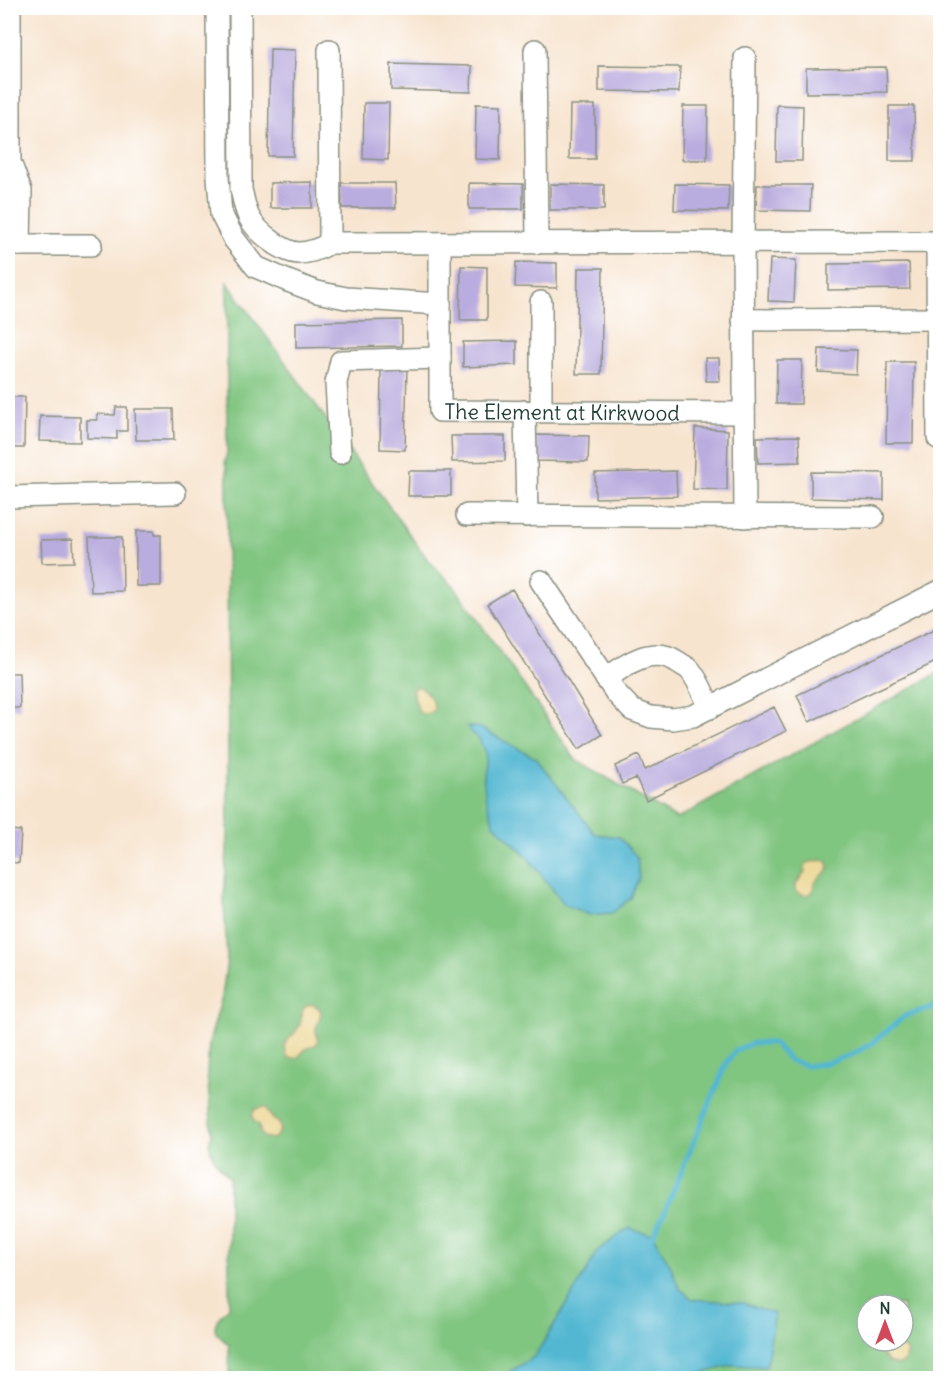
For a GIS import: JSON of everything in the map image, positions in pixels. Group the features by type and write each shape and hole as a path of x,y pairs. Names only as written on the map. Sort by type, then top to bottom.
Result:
{"street":[{"path":"217,8 218,177 221,214 234,238 256,267 317,292 346,298 440,304"},
{"path":"240,8 241,189 249,216 260,232 273,243 296,253 318,250 330,243 743,243 939,237 938,438"},
{"path":"9,9 10,162 21,191 14,245 91,245"},
{"path":"329,50 330,243"},
{"path":"535,50 537,243"},
{"path":"745,58 743,243 745,517"},
{"name":"The Element at Kirkwood","path":"440,243 440,411 744,413"},
{"path":"288,281 296,253"},
{"path":"527,516 540,302"},
{"path":"743,320 937,319"},
{"path":"340,453 336,383 341,361 440,358"},
{"path":"8,497 175,493"},
{"path":"467,515 873,517"},
{"path":"540,581 606,679 632,710 651,717 673,719 693,716 710,708 940,591"},
{"path":"606,679 627,664 649,655 670,657 689,669 700,685 710,708"}],"green space":[{"path":"227,282 428,560 454,586 575,759 677,819 940,672 940,1378 229,1378 229,1345 217,1334 215,1326 229,1307 229,1178 214,1159 209,1143 212,1133 207,1072 209,1043 222,997 227,960 224,900 228,833 227,472 225,462 227,452"}],"sand":[{"path":"417,686 426,692 433,703 434,710 428,714 423,714 418,709 412,690"},
{"path":"822,860 828,862 829,869 815,882 812,892 806,895 796,891 796,884 805,872 805,865"},
{"path":"311,1004 321,1012 316,1029 317,1044 306,1049 297,1058 289,1058 286,1054 285,1043 298,1028 304,1008"},
{"path":"265,1107 280,1126 279,1133 273,1139 263,1137 259,1125 252,1117 254,1110"},
{"path":"879,1353 908,1353 904,1362 898,1365 888,1362"}],"water":[{"path":"467,726 480,728 536,758 595,834 619,837 637,857 639,878 631,898 612,913 590,915 565,905 529,859 494,824 486,800 483,775 486,756 479,739"},
{"path":"629,1228 653,1235 671,1267 679,1288 692,1299 743,1303 775,1314 766,1367 733,1365 687,1378 500,1378 535,1356 597,1251"}],"building":[{"path":"270,49 295,50 293,156 268,156"},
{"path":"391,64 472,66 471,92 391,90"},
{"path":"599,66 680,67 679,92 599,91"},
{"path":"886,67 887,92 806,93 806,68"},
{"path":"364,103 389,103 388,160 363,159"},
{"path":"476,104 501,105 500,160 475,159"},
{"path":"570,105 595,105 595,159 569,159"},
{"path":"777,105 803,106 802,161 776,161"},
{"path":"683,106 708,106 707,160 682,160"},
{"path":"889,106 914,106 915,161 889,161"},
{"path":"312,182 312,208 270,208 270,183"},
{"path":"341,183 395,183 396,208 342,208"},
{"path":"469,183 523,184 523,209 469,209"},
{"path":"550,184 604,185 604,210 550,210"},
{"path":"675,184 729,185 728,211 674,210"},
{"path":"757,185 811,185 810,211 756,210"},
{"path":"770,259 796,260 794,302 768,301"},
{"path":"516,262 557,263 557,288 515,287"},
{"path":"909,263 910,289 828,290 828,264"},
{"path":"461,266 487,267 487,320 460,320"},
{"path":"578,268 603,268 601,374 576,374"},
{"path":"402,320 402,346 296,348 296,322"},
{"path":"517,341 517,365 463,367 463,342"},
{"path":"819,349 857,350 856,374 818,372"},
{"path":"705,358 719,358 720,381 706,381"},
{"path":"777,360 802,360 801,404 776,404"},
{"path":"887,362 914,362 913,443 886,443"},
{"path":"381,367 407,367 405,450 380,449"},
{"path":"8,397 25,397 24,448 8,448"},
{"path":"116,407 127,407 127,431 117,431 117,439 87,438 87,420 97,420 97,414 115,415"},
{"path":"135,409 173,409 174,440 136,440"},
{"path":"40,416 80,417 80,442 39,441"},
{"path":"695,428 728,430 727,490 693,489"},
{"path":"536,435 589,436 588,462 535,461"},
{"path":"451,436 505,436 505,461 452,462"},
{"path":"799,436 800,462 758,463 757,437"},
{"path":"409,471 451,471 451,496 408,496"},
{"path":"676,471 677,496 595,498 595,473"},
{"path":"811,472 884,473 884,500 811,498"},
{"path":"136,531 154,531 154,535 161,535 161,586 136,586"},
{"path":"89,537 122,537 123,591 91,592"},
{"path":"73,539 74,562 42,563 41,540"},
{"path":"512,589 602,735 579,749 487,604"},
{"path":"940,627 940,660 809,722 797,695"},
{"path":"8,673 19,673 20,708 8,708"},
{"path":"774,707 786,731 646,800 636,778 622,784 615,766 639,755 645,770"},
{"path":"8,830 21,831 19,863 8,862"}],"waterway":[{"path":"649,1241 665,1211 726,1064 736,1050 753,1043 774,1043 789,1060 807,1066 827,1063 851,1055 871,1044 905,1016 930,1008 940,1002"}]}
